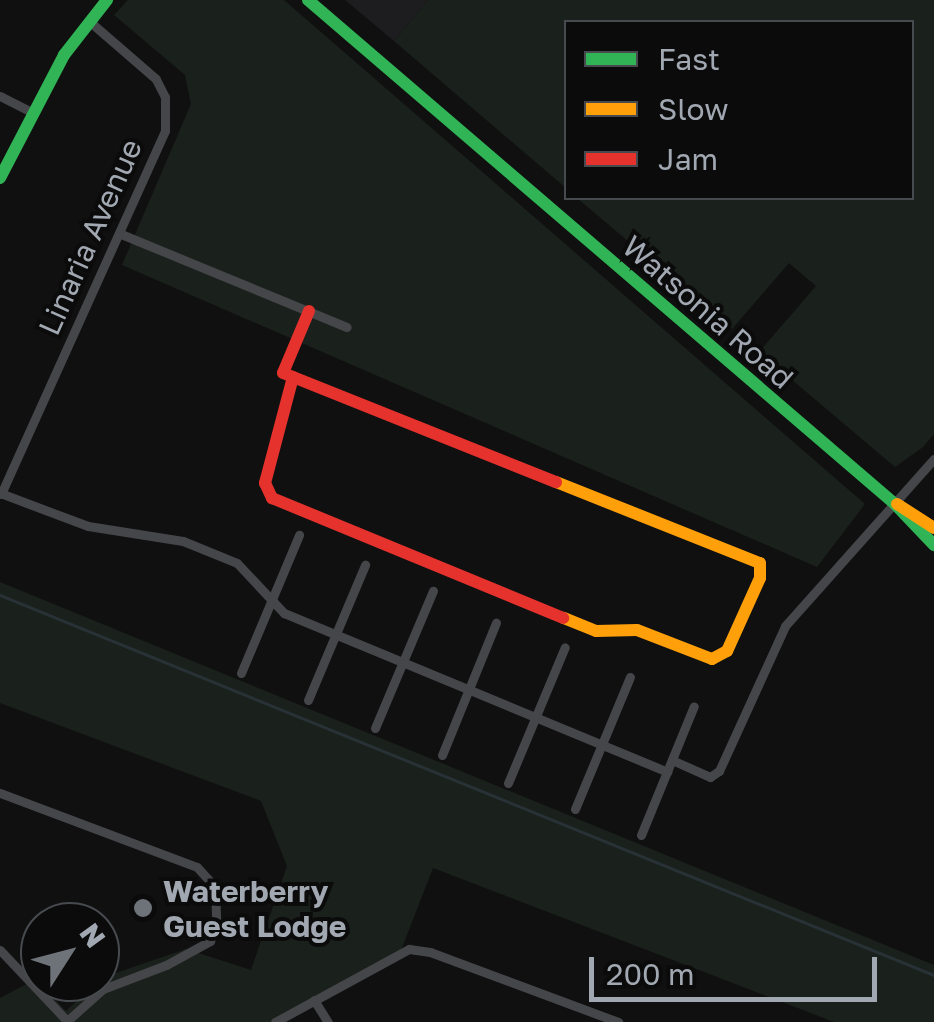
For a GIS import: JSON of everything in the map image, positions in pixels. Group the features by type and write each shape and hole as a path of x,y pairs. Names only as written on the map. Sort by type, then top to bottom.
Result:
{"street":[{"path":"0,178 64,55 107,0"},
{"name":"Watsonia Road","path":"308,0 895,504 910,525 934,545"},
{"name":"Linaria Avenue","path":"1,493 165,131 165,97 156,79 88,21"},
{"path":"0,96 33,113"},
{"path":"121,234 346,326"},
{"path":"293,377 265,482 272,498 596,631 637,630 712,658 727,651 760,578 762,568 754,559 293,377 282,373 309,311"},
{"path":"672,760 710,776 721,769 755,684 785,626 934,459"},
{"path":"1,493 88,526 183,541 245,568 284,612 667,772"},
{"name":"Watsonia Road","path":"895,504 916,512 934,528"},
{"path":"241,672 299,535"},
{"path":"308,700 366,564"},
{"path":"375,728 433,591"},
{"path":"442,755 496,623"},
{"path":"508,783 566,646"},
{"path":"575,808 630,677"},
{"path":"641,835 694,706"},
{"path":"0,793 197,866 215,887 216,923 210,941 103,989 68,1021 0,950"},
{"path":"274,1022 409,948 430,952 618,1022"},
{"path":"314,1000 328,1022"}],"shaded area":[{"path":"128,0 284,0 865,504 817,567 122,265 191,104 185,75 114,15"},
{"path":"345,0 428,0 394,41"},
{"path":"428,0 934,0 934,434 895,467 759,352 816,286 789,263 732,329 579,200 914,200 914,20 564,20 564,186 394,41"},
{"path":"0,582 934,965 934,1022 834,1022 433,868 398,958 286,1022 0,1022 0,998 20,987 20,1002 58,1002 66,1011 76,1002 120,1002 120,972 186,949 251,970 287,866 261,801 0,703"}],"waterway":[{"path":"0,595 934,975"}],"traffic: fast":[{"path":"0,178 64,55 107,0"},
{"path":"308,0 895,504 934,545"}],"traffic: slow":[{"path":"556,482 760,563 760,578 727,651 712,659 637,630 596,631 563,618"},
{"path":"897,504 934,528"}],"traffic: jam":[{"path":"309,311 283,373 556,482"},
{"path":"293,377 265,483 272,498 563,618"}],"place":[{"name":"Waterberry Guest Lodge","path":"143,908"}]}
